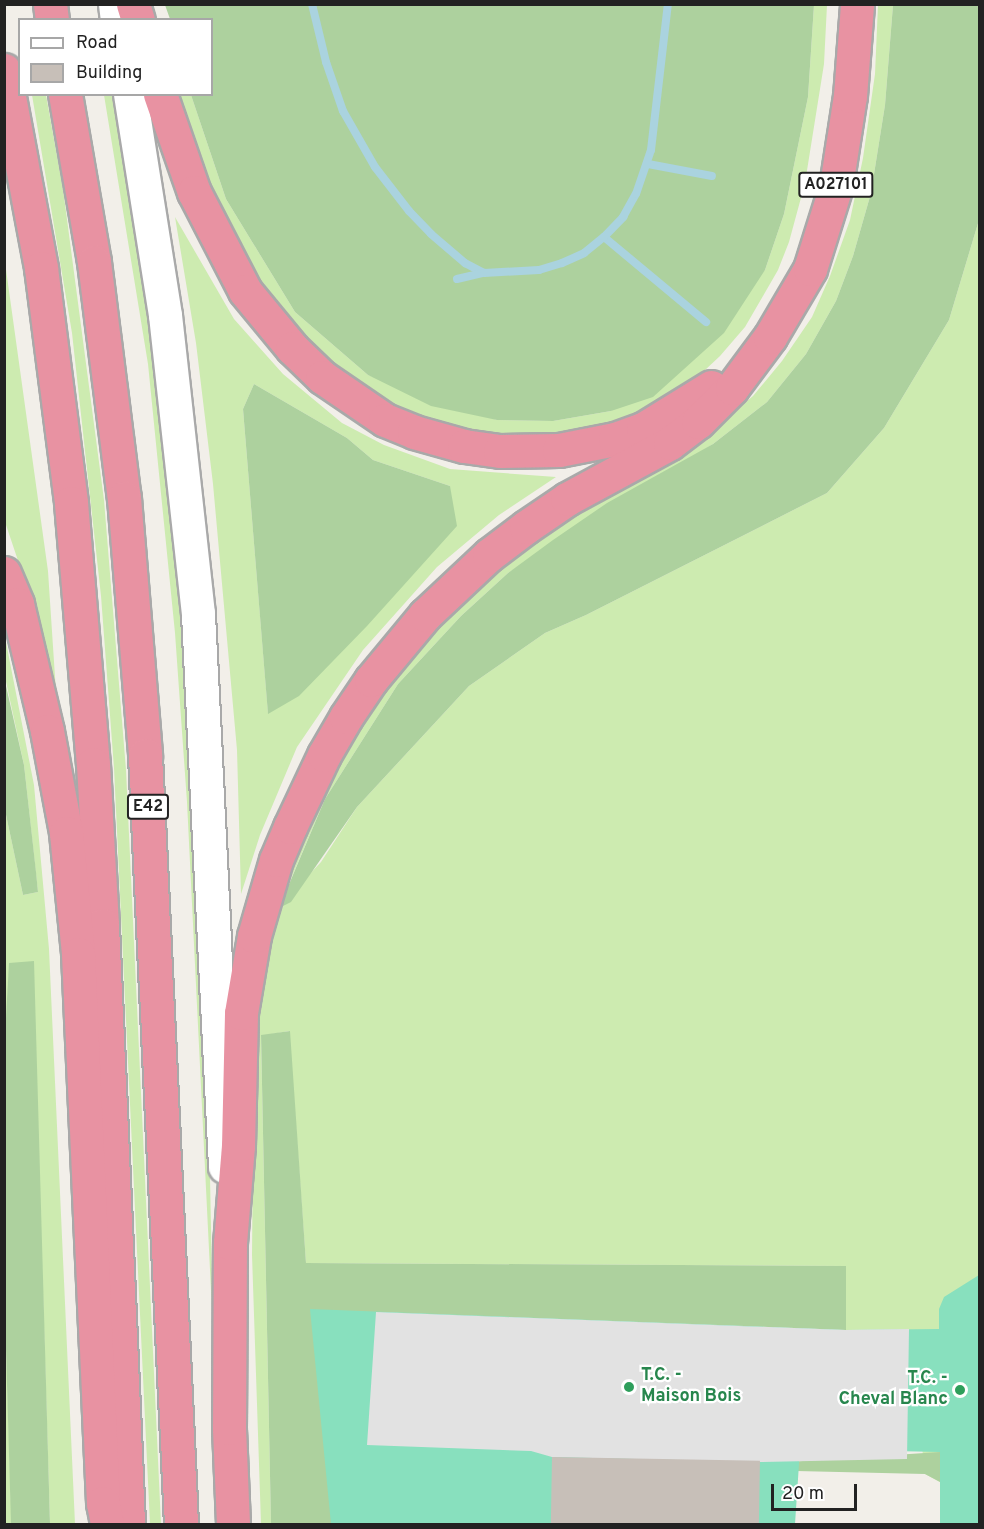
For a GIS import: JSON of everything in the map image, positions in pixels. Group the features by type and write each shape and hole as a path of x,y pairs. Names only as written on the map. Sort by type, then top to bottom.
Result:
{"highway":[{"name":"A027101","path":"760,350 792,304 810,269 827,218 844,140 857,4"},
{"path":"4,70 41,268 73,527 93,764 128,1524"},
{"name":"E42","path":"65,96 94,262 124,498 145,755 181,1524"},
{"path":"161,96 194,192 245,291 292,348 322,377 384,420 441,441 491,450 530,452 587,446 643,429 693,400 760,350"},
{"path":"233,1524 229,1428 230,1243 238,1146 241,1013 254,936 276,860 290,827 324,755 346,717 371,680 425,615 472,570 526,527 567,499 670,442 698,422 732,388 760,350"},
{"path":"4,573 17,604 47,731 67,844 78,954 103,1503 107,1524"}],"lane":[{"path":"130,96 165,315 184,464 198,614 230,1243"}],"green space":[{"path":"165,5 814,5 808,97 784,214 765,270 724,333 653,397 611,411 553,421 497,420 431,406 368,375 295,312 226,199 191,96 213,96 213,18 170,18"},
{"path":"814,5 827,5 824,64 805,183 789,242 778,270 745,327 720,356 688,386 619,425 528,439 452,432 374,400 303,343 254,280 197,163 176,96 191,96 226,199 295,312 368,375 497,420 553,421 611,411 765,270 784,214 808,97"},
{"path":"878,5 893,5 885,105 871,193 853,256 836,301 806,354 767,402 713,444 508,573 461,616 398,684 325,799 279,907 321,862 357,807 469,686 545,633 586,615 827,493 884,428 949,320 979,220 980,1293 940,1524 940,1482 925,1474 909,1329 846,1330 846,1266 306,1263 289,1031 261,1036 271,1524 261,1524 252,1255 254,1036 261,971 283,881 328,773 381,690 433,626 539,532 715,428 753,396 782,361 812,317 830,276 850,220 863,158 875,74"},
{"path":"893,5 979,5 979,220 949,320 884,428 827,493 586,615 545,633 469,686 357,807 291,902 279,908 325,799 398,684 461,616 508,573 607,503 713,444 767,402 806,354 836,301 853,256 871,193 885,105"},
{"path":"32,96 46,96 63,189 104,500 126,770 161,1524 150,1524 114,768 101,596 72,333"},
{"path":"104,96 117,96 124,130 181,556 209,1125 213,1331 187,802 175,633 148,364"},
{"path":"175,217 234,319 283,374 342,423 384,445 450,469 556,477 499,515 437,567 363,650 297,747 260,835 241,894 237,750 213,484 196,343","holes":["254,384 347,438 373,460 450,486 268,713 243,409"]},
{"path":"4,255 48,571 56,692 35,611 5,522"},
{"path":"254,384 347,438 373,460 450,486 457,526 367,626 299,696 268,714 243,409"},
{"path":"5,637 34,785 49,949 75,1524 50,1524 43,1294 5,1036 5,810 23,895 38,892 24,765 5,677"},
{"path":"4,677 24,765 38,892 23,895 5,810"},
{"path":"34,961 50,1524 11,1524 4,1280 5,1036 9,963"},
{"path":"290,1031 306,1263 846,1266 846,1330 377,1312 357,1524 271,1524 261,1035"},
{"name":"T.C. - Maison Bois","path":"979,1275 979,1524 940,1524 940,1452 800,1449 795,1524 331,1524 310,1309 845,1330 939,1329 939,1309 944,1297"},
{"path":"4,1280 11,1504 11,1524 4,1524"},
{"path":"940,1452 940,1482 925,1474 796,1471 787,1462"}],"shaded area":[{"name":"T.C. - Maison Bois","path":"376,1312 845,1330 909,1329 907,1459 760,1462 552,1457 531,1451 367,1445"}],"building":[{"path":"552,1457 760,1461 759,1524 551,1524"}],"waterway":[{"path":"312,4 326,62 343,111 375,167 409,211 431,234 465,263 484,273"},
{"path":"457,279 484,273 539,270 562,263 584,253 604,237 623,217 636,194 651,150 668,4"},
{"path":"648,164 712,176"},
{"path":"604,237 706,322"}],"place":[{"name":"T.C. - Maison Bois","path":"629,1387"},
{"name":"T.C. - Cheval Blanc","path":"960,1390"}]}
